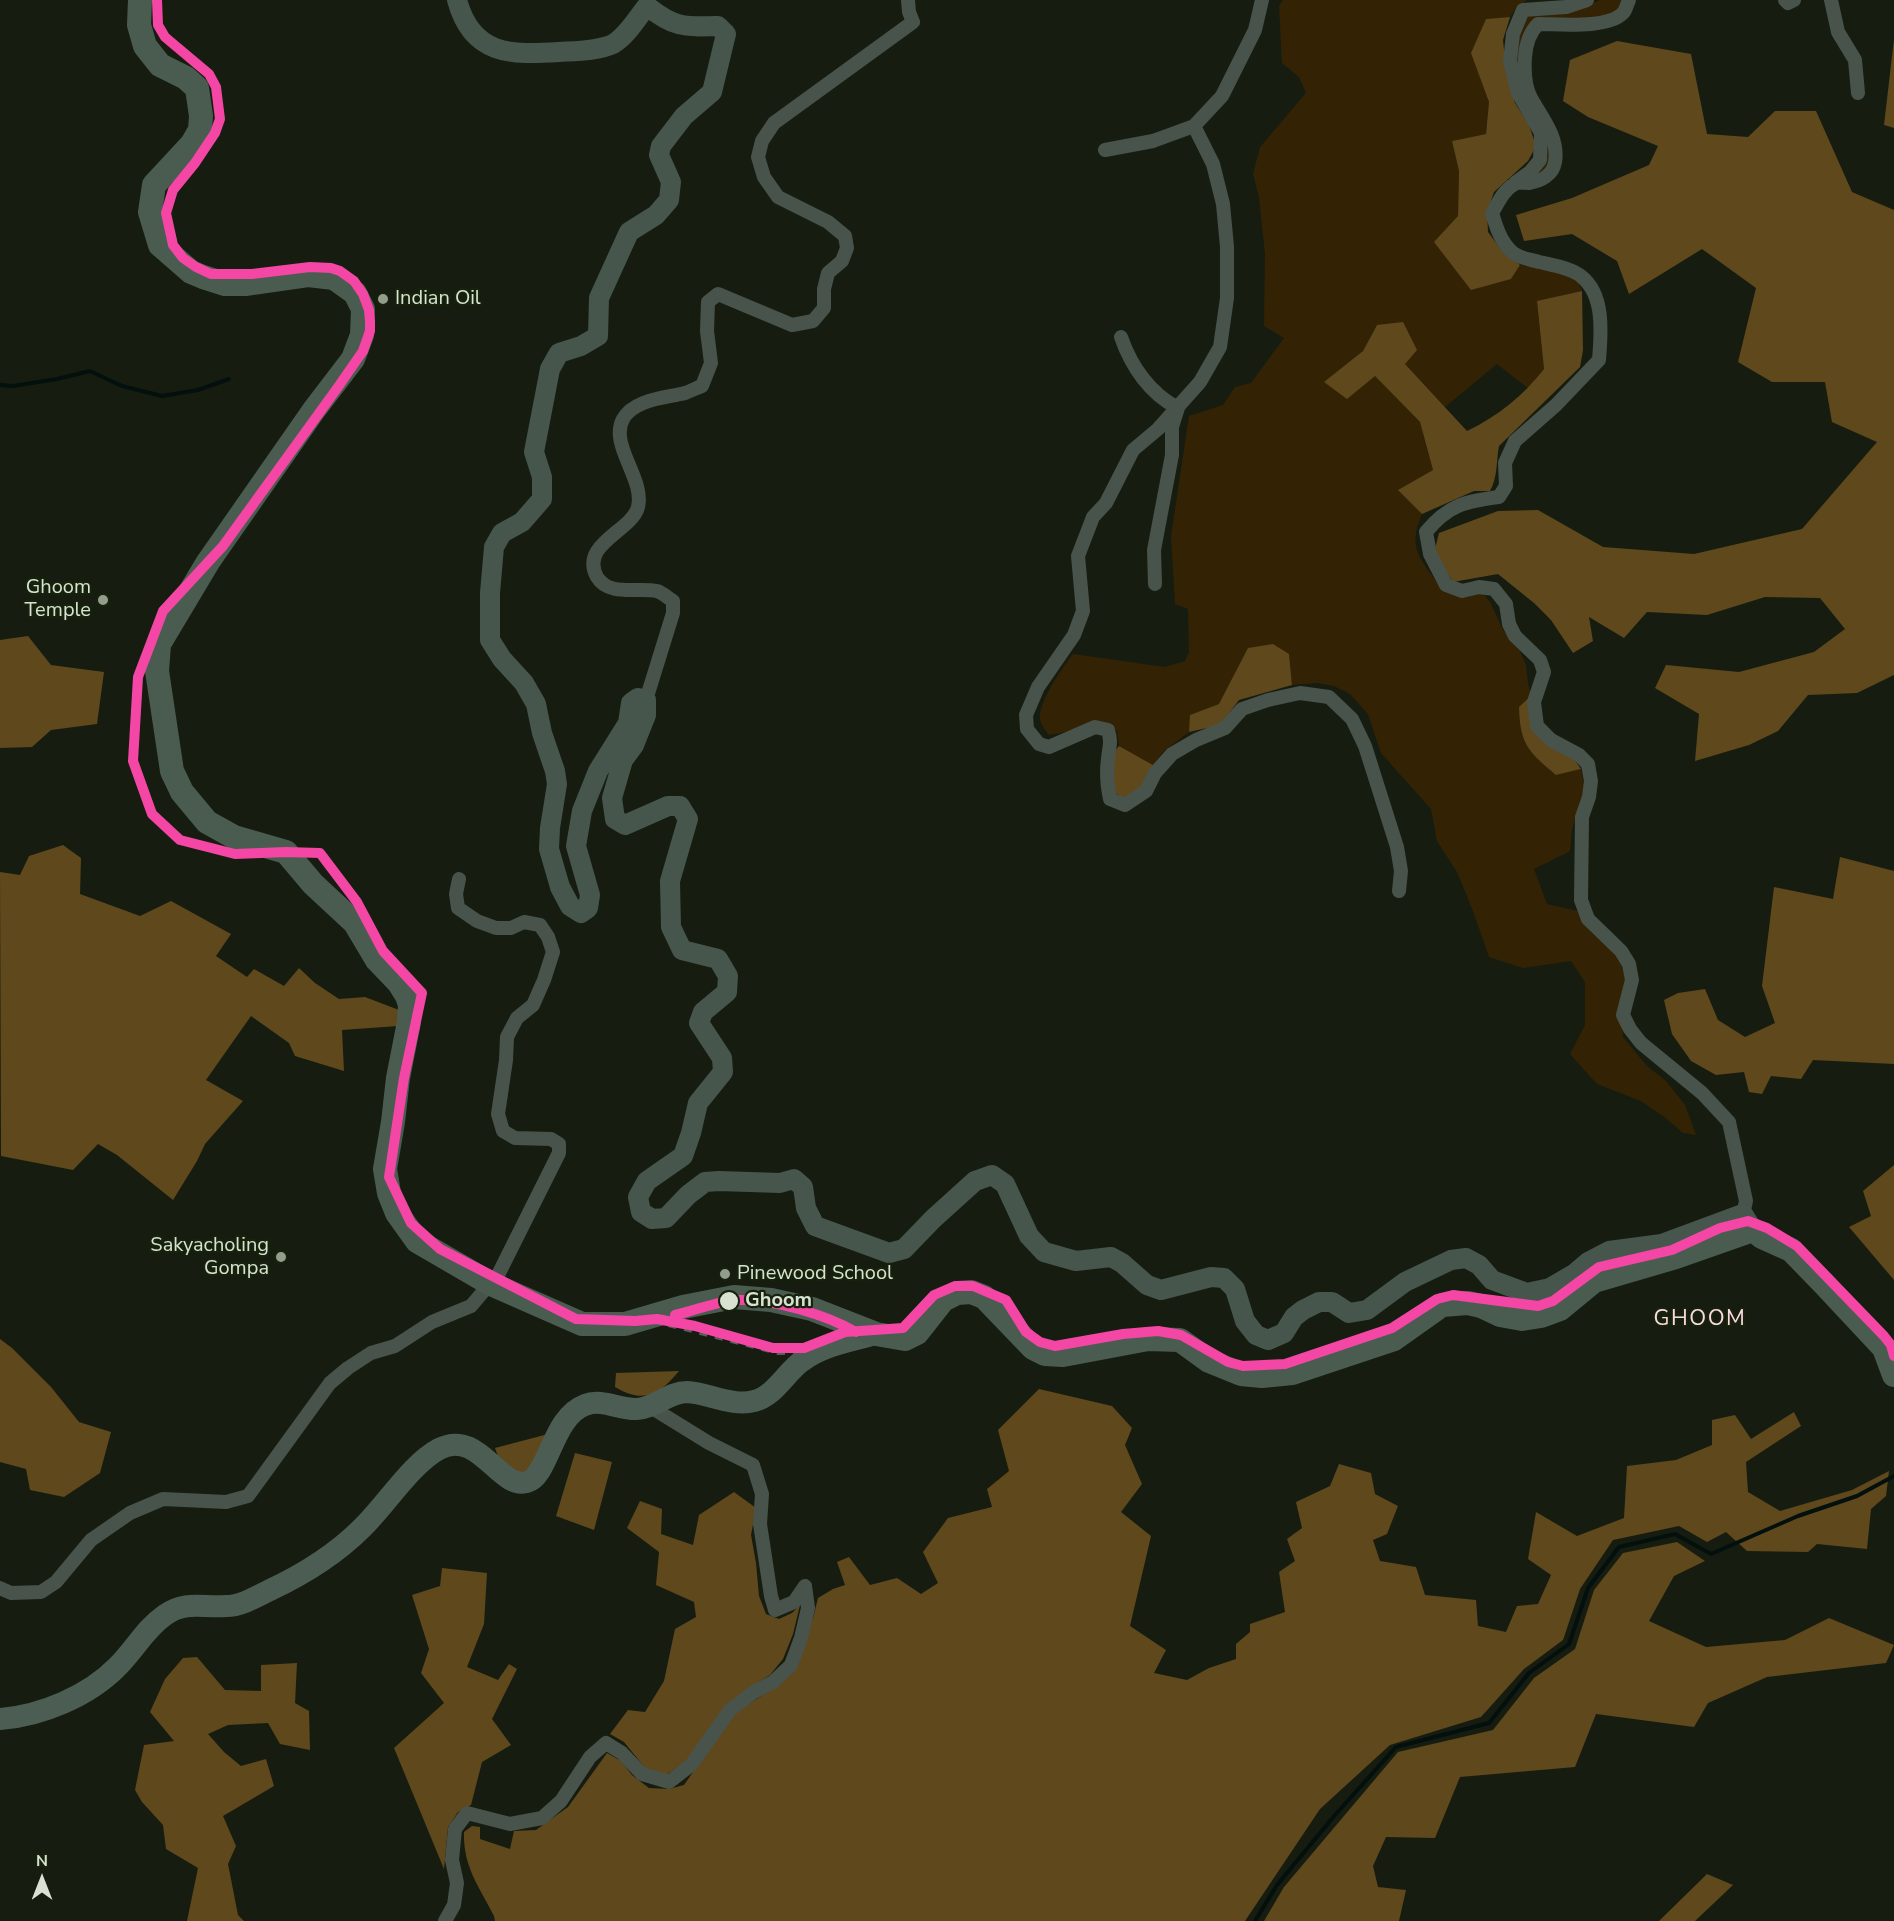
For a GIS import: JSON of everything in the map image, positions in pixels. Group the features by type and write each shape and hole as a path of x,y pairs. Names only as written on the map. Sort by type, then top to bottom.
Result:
{"highway":[{"path":"140,0 139,25 145,46 160,65 186,78 197,88 201,116 200,130 192,144 154,185 150,212 160,244 191,272 225,284 245,284 308,275 334,278 355,293 363,309 364,322 359,347 353,359 314,410 208,562 159,644 157,670 172,771 182,792 207,822 234,837 286,852 313,885 356,924 376,960 403,990 410,1005 385,1169 389,1193 397,1213 417,1241 582,1324 625,1324 683,1307 734,1297 771,1299 812,1309 876,1334 905,1339 917,1333 943,1300 957,1293 971,1292 984,1297 1033,1348 1046,1354 1063,1355 1148,1339 1180,1340 1209,1361 1241,1374 1262,1376 1292,1372 1394,1339 1442,1305 1468,1303 1500,1315 1522,1319 1541,1316 1560,1309 1594,1281 1676,1257 1748,1222 1762,1237 1791,1250 1889,1346 1894,1375"}],"main road":[{"path":"457,0 468,25 480,39 493,48 514,54 567,52 613,44 647,6 662,18 679,26 718,26 726,34 712,92 684,116 661,146 659,155 671,182 669,200 656,215 629,232 599,298 597,336 580,346 559,353 550,369 534,452 542,477 542,499 522,522 502,533 494,547 490,593 490,640 502,659 524,683 536,704 542,733 555,771 557,784 549,849 560,887 570,906 581,913 588,908 590,895 576,846 582,811 598,771 628,723 632,703 638,698 646,700 646,715 634,745 623,760 612,798 615,819 625,825 668,806 680,807 688,819 670,881 671,927 682,950 718,959 728,976 727,992 703,1012 699,1023 722,1058 723,1072 698,1103 683,1156 646,1181 638,1197 641,1212 652,1219 666,1218 688,1195 705,1182 719,1180 780,1183 794,1179 803,1187 806,1208 815,1226 889,1253 904,1249 975,1181 992,1175 1005,1184 1029,1236 1044,1252 1076,1261 1111,1257 1122,1263 1147,1285 1161,1290 1211,1277 1224,1278 1235,1289 1245,1322 1256,1335 1268,1340 1284,1333 1294,1317 1319,1302 1332,1302 1349,1313 1367,1310 1405,1282 1451,1260 1466,1258 1479,1265 1492,1280 1527,1293 1550,1288 1574,1274 1588,1262 1609,1251 1662,1244 1748,1222"},
{"path":"0,1719 18,1718 60,1703 96,1686 119,1665 145,1632 166,1614 182,1606 201,1604 227,1606 244,1602 302,1573 361,1530 421,1462 441,1448 459,1445 470,1449 483,1455 512,1481 521,1484 530,1482 538,1475 555,1436 572,1413 586,1404 601,1403 638,1409 682,1392 738,1402 754,1402 764,1397 800,1362 822,1349 876,1334"}],"street":[{"path":"646,700 670,625 673,601 659,592 617,590 604,586 596,575 595,560 599,549 606,540 635,516 639,505 638,488 621,444 620,430 623,419 634,408 664,396 685,393 702,386 711,363 707,331 708,302 718,294 792,325 813,321 824,308 824,289 828,273 842,261 847,248 845,236 828,222 778,197 764,177 759,157 762,141 774,123 913,22 908,0"},
{"path":"1105,150 1153,141 1194,126 1222,96 1254,30 1262,0"},
{"path":"1587,0 1566,7 1523,10 1513,34 1510,61 1518,93 1540,133 1540,160 1530,172 1501,197 1492,213 1498,232 1510,251 1523,258 1563,268 1582,276 1594,292 1600,313 1599,360 1556,405 1515,441 1505,464 1506,486 1499,498 1459,504 1438,517 1426,532 1430,554 1446,585 1462,591 1479,587 1494,589 1506,604 1509,624 1515,636 1540,660 1544,672 1534,702 1537,726 1551,740 1579,755 1588,764 1591,782 1582,817 1581,900 1588,919 1621,951 1629,964 1632,980 1623,1015 1629,1029 1641,1043 1702,1093 1729,1122 1746,1201 1748,1222"},
{"path":"1515,183 1540,180 1551,173 1555,162 1555,145 1547,122 1530,96 1523,74 1530,32 1538,24 1610,21 1623,13 1629,0"},
{"path":"1785,0 1788,3 1794,0"},
{"path":"1831,0 1838,32 1855,60 1858,93"},
{"path":"1194,126 1213,164 1223,204 1227,247 1227,298 1220,347 1200,382 1178,408 1133,450 1106,503 1093,517 1078,556 1083,611 1074,634 1038,687 1026,715 1027,729 1039,744 1049,747 1095,727 1108,730 1112,743 1107,766 1110,798 1125,805 1146,791 1155,773 1172,754 1196,740 1225,729 1242,709 1300,693 1329,698 1352,718 1365,746 1397,847 1401,871 1399,891"},
{"path":"1120,336 1126,352 1145,382 1166,402 1178,408"},
{"path":"1155,584 1154,550 1172,455 1172,427 1178,408"},
{"path":"0,1588 11,1593 41,1592 56,1582 91,1540 130,1513 163,1499 226,1502 248,1496 330,1383 371,1353 395,1346 432,1322 471,1306 494,1280 559,1153 560,1144 551,1138 515,1138 503,1131 498,1114 507,1038 517,1018 533,1005 553,952 548,937 540,925 524,922 511,928 496,928 477,921 458,908 456,894 459,879"},
{"path":"445,1921 454,1905 457,1883 452,1860 455,1829 467,1813 510,1824 542,1818 561,1801 590,1756 606,1743 622,1753 642,1774 669,1782 691,1765 730,1710 754,1692 773,1682 791,1665 801,1638 808,1608 805,1586 794,1602 775,1610 760,1524 762,1494 753,1465 710,1443 649,1406"}],"shaded area":[{"path":"1283,0 1527,0 1516,8 1510,17 1486,19 1472,53 1489,102 1486,134 1452,141 1459,171 1458,216 1511,279 1520,265 1542,268 1577,279 1582,291 1537,302 1544,369 1529,389 1497,364 1445,407 1405,364 1377,325 1363,351 1325,382 1375,376 1420,422 1433,470 1399,490 1422,514 1417,526 1418,554 1441,589 1481,591 1490,602 1503,630 1519,649 1526,665 1528,684 1556,775 1581,769 1585,791 1572,829 1570,851 1534,869 1547,904 1578,911 1620,961 1626,977 1621,1014 1623,1037 1647,1066 1666,1081 1685,1105 1696,1135 1683,1133 1641,1101 1597,1084 1570,1054 1585,1025 1585,982 1571,961 1523,968 1489,957 1457,872 1437,841 1431,809 1381,753 1368,714 1350,694 1334,686 1317,683 1292,685 1289,654 1219,704 1191,715 1189,732 1163,752 1153,765 1119,746 1117,731 1108,724 1049,735 1041,723 1040,716 1045,698 1073,654 1165,667 1185,661 1189,652 1188,609 1175,604 1171,536 1189,416 1223,405 1235,387 1251,383 1284,338 1264,326 1265,254 1259,197 1253,174 1260,147 1306,93 1299,77 1282,63 1279,6"},
{"path":"1600,0 1625,0 1612,13 1599,18 1538,21 1522,53 1546,126 1551,159 1545,172 1536,175 1544,153 1515,73 1520,28 1529,14 1585,7"},
{"path":"1510,17 1503,40 1506,69 1515,103 1529,125 1536,146 1528,161 1494,192 1487,212 1488,232 1502,251 1520,265 1511,279 1471,290 1434,242 1458,216 1459,171 1452,141 1486,134 1489,102 1471,53 1486,19"},
{"path":"1894,39 1894,128 1884,125"},
{"path":"1617,41 1691,54 1707,134 1748,137 1775,111 1816,111 1852,192 1894,210 1894,675 1857,693 1808,695 1778,731 1749,745 1695,761 1699,714 1655,688 1666,665 1739,672 1814,652 1845,629 1820,598 1765,597 1707,615 1647,612 1624,638 1589,617 1593,641 1573,653 1551,620 1498,574 1453,582 1434,553 1439,533 1498,511 1538,510 1603,547 1694,554 1802,529 1877,442 1832,422 1825,382 1772,382 1738,362 1756,288 1702,249 1629,294 1617,261 1572,234 1524,241 1516,215 1572,198 1649,165 1658,146 1588,117 1563,101 1570,60"},
{"path":"1582,291 1583,350 1580,367 1499,446 1496,474 1490,491 1474,491 1422,514 1398,490 1433,470 1420,422 1375,376 1347,399 1324,382 1363,351 1377,325 1403,322 1417,350 1405,364 1467,431 1489,419 1509,404 1544,369 1537,301"},
{"path":"28,636 51,665 104,672 97,724 51,730 32,747 0,748 0,640"},
{"path":"1273,644 1289,654 1292,685 1239,700 1220,725 1189,732 1190,715 1219,704 1248,648"},
{"path":"1531,696 1532,727 1571,755 1581,769 1556,775 1528,747 1521,730 1519,707"},
{"path":"1119,746 1153,765 1144,788 1126,800 1114,792 1111,756"},
{"path":"63,845 81,858 80,894 140,916 171,901 231,934 216,956 247,977 254,969 284,986 299,968 315,983 339,999 365,997 399,1010 398,1026 342,1030 344,1071 295,1056 289,1043 251,1016 206,1080 243,1101 205,1144 173,1200 117,1155 98,1144 73,1170 1,1156 0,872 20,875 29,856"},
{"path":"1840,857 1894,871 1894,1064 1813,1060 1801,1079 1771,1076 1762,1094 1749,1092 1744,1072 1716,1075 1691,1061 1672,1034 1664,1000 1678,993 1705,989 1718,1020 1745,1037 1775,1023 1762,986 1774,887 1833,899"},
{"path":"1894,1165 1894,1280 1849,1227 1871,1216 1863,1191"},
{"path":"0,1339 51,1387 79,1422 111,1432 100,1473 64,1497 30,1490 26,1469 0,1462"},
{"path":"679,1371 658,1391 643,1396 634,1395 615,1387 616,1373"},
{"path":"1039,1389 1112,1406 1132,1428 1125,1445 1142,1484 1121,1512 1151,1536 1130,1626 1166,1650 1154,1673 1187,1680 1209,1668 1236,1659 1236,1644 1250,1632 1250,1624 1285,1612 1279,1572 1295,1561 1287,1539 1302,1528 1296,1502 1330,1486 1339,1464 1371,1473 1375,1494 1398,1506 1387,1534 1373,1540 1380,1561 1416,1567 1425,1595 1476,1600 1478,1626 1506,1632 1517,1606 1538,1604 1551,1575 1528,1559 1536,1512 1577,1536 1624,1518 1627,1466 1676,1460 1712,1445 1712,1420 1735,1415 1751,1439 1794,1412 1801,1426 1746,1462 1748,1492 1780,1511 1852,1490 1889,1471 1886,1496 1871,1509 1867,1549 1817,1544 1808,1552 1747,1551 1726,1532 1707,1542 1679,1526 1613,1540 1580,1589 1563,1640 1524,1669 1481,1717 1390,1745 1320,1809 1245,1921 495,1921 469,1866 464,1832 472,1826 480,1827 480,1839 510,1849 514,1831 536,1830 568,1807 607,1753 621,1761 632,1775 649,1788 669,1789 684,1785 734,1713 779,1685 813,1618 818,1598 845,1585 837,1562 849,1557 870,1585 897,1578 921,1594 938,1583 923,1552 948,1518 992,1507 987,1489 1009,1471 998,1430"},
{"path":"552,1433 540,1460 519,1476 501,1465 495,1448"},
{"path":"575,1453 612,1462 594,1530 556,1516"},
{"path":"734,1492 756,1508 751,1535 759,1596 766,1614 779,1619 792,1613 800,1605 793,1634 783,1659 770,1675 749,1688 688,1760 666,1775 646,1769 624,1742 610,1734 628,1710 645,1712 664,1681 675,1629 696,1617 694,1602 656,1585 659,1552 627,1528 640,1501 662,1509 661,1534 693,1545 699,1515"},
{"path":"1677,1542 1705,1561 1674,1576 1649,1621 1706,1647 1785,1640 1829,1618 1894,1645 1886,1663 1767,1677 1708,1703 1694,1727 1596,1714 1575,1767 1460,1777 1435,1838 1386,1837 1373,1866 1378,1887 1406,1890 1399,1921 1264,1921 1284,1887 1398,1752 1493,1730 1534,1678 1575,1649 1594,1590 1623,1553"},
{"path":"442,1568 487,1573 484,1624 467,1667 498,1680 509,1664 517,1669 492,1719 511,1745 482,1762 471,1805 458,1812 448,1827 444,1869 394,1748 444,1703 421,1673 429,1649 412,1595 440,1586"},
{"path":"197,1657 225,1690 261,1691 261,1665 297,1663 295,1703 309,1711 310,1750 280,1744 268,1723 228,1725 208,1734 241,1766 266,1759 274,1786 223,1816 236,1846 228,1864 238,1915 244,1921 187,1921 198,1868 166,1849 163,1825 142,1802 135,1790 144,1745 174,1741 150,1712 165,1679 183,1658"},
{"path":"1707,1874 1733,1885 1695,1921 1659,1921"}],"waterway":[{"path":"0,385 13,386 90,371 122,386 162,396 198,390 229,379"},
{"path":"1255,1921 1277,1885 1396,1747 1489,1723 1529,1673 1569,1644 1588,1588 1619,1547 1675,1534 1711,1554 1798,1516 1857,1496 1894,1476"}],"railway":[{"path":"657,1319 737,1300 787,1307 821,1317 856,1332"},
{"path":"653,1321 778,1353 792,1353 804,1348"}],"transit line":[{"path":"157,0 158,25 165,37 209,74 216,87 220,119 215,133 173,190 166,213 173,245 183,258 211,274 252,274 310,267 340,271 354,281 363,294 369,310 370,331 363,351 223,546 163,611 138,677 133,761 152,814 180,840 235,854 320,853 357,902 383,951 422,993 404,1078 389,1177 411,1223 440,1249 576,1319 635,1321 657,1319 695,1326 773,1348 804,1348 845,1332 903,1328 934,1295 955,1286 973,1286 1006,1300 1026,1332 1040,1342 1055,1346 1123,1334 1158,1331 1181,1335 1228,1362 1243,1366 1285,1364 1392,1328 1437,1299 1453,1295 1538,1306 1553,1301 1599,1267 1672,1250 1720,1228 1748,1221 1767,1228 1797,1246 1884,1336 1891,1345 1894,1356"},
{"path":"675,1315 724,1302 753,1300 799,1309 856,1332"}],"place":[{"name":"Indian Oil","path":"383,299"},
{"name":"Ghoom Temple","path":"103,600"},
{"name":"Sakyacholing Gompa","path":"281,1257"},
{"name":"Pinewood School","path":"725,1274"},
{"name":"Ghoom","path":"729,1301"}],"district":[{"name":"GHOOM","path":"1700,1320"}]}
